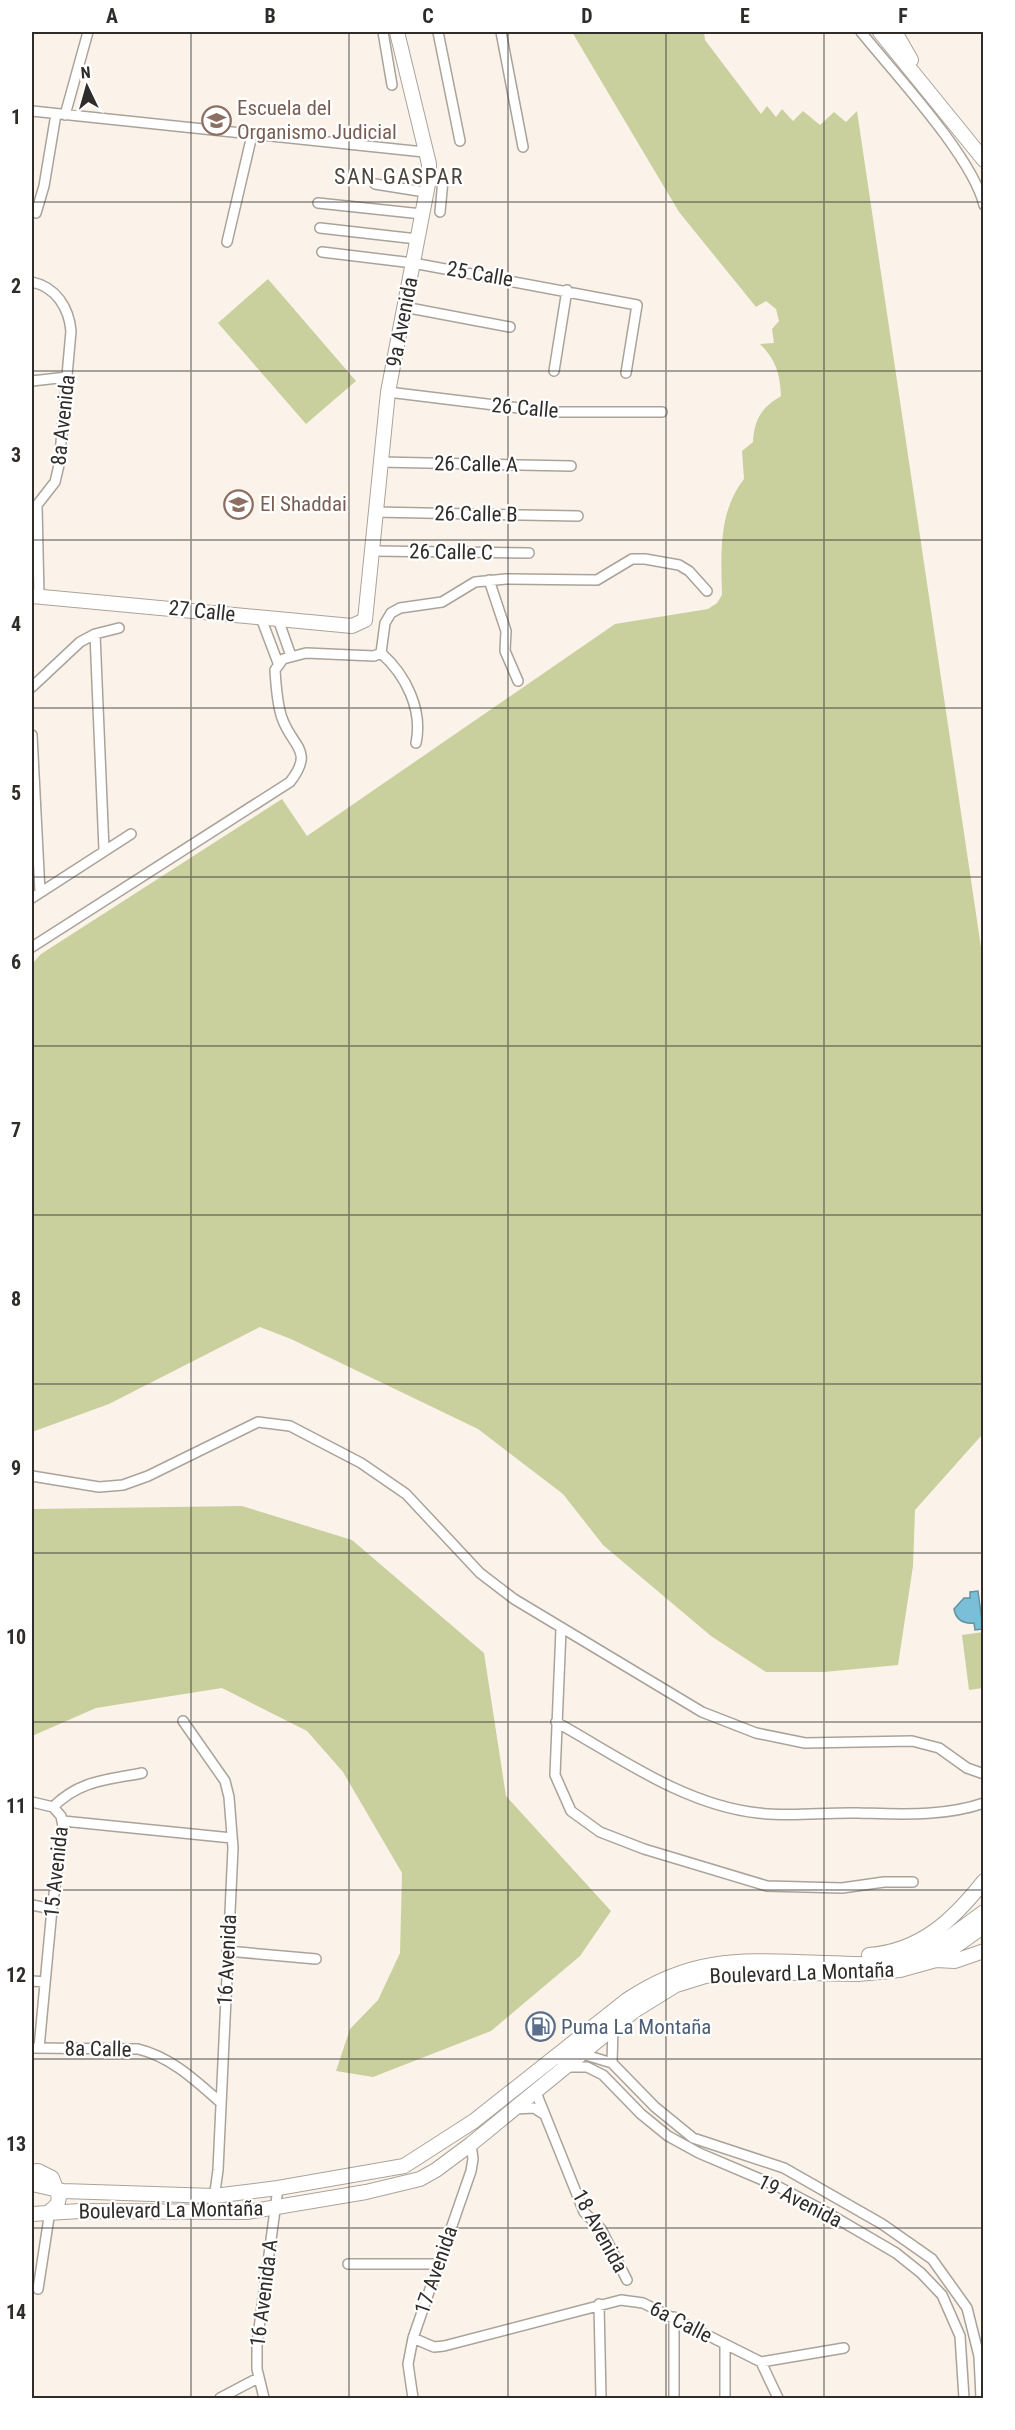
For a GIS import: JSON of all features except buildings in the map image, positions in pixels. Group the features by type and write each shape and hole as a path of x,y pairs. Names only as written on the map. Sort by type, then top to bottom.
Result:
{"main road":[{"name":"9a Avenida","path":"367,616 388,393 422,214 429,164 424,152 397,32"},
{"path":"880,32 984,160"},
{"path":"895,32 926,88"},
{"name":"27 Calle","path":"35,597 352,626 363,622 367,616"},
{"path":"789,1962 808,1956 856,1956 902,1950 938,1930 964,1906 984,1881"},
{"name":"Boulevard La Montaña","path":"32,2184 56,2189 214,2196 278,2188 404,2166 442,2143 678,1971 704,1965 789,1962 863,1964 904,1960 935,1947 984,1912"},
{"name":"Boulevard La Montaña","path":"654,1989 714,1974 747,1972 872,1974 912,1968 936,1960 984,1926"},
{"path":"936,1960 955,1961 984,1951"},
{"name":"Boulevard La Montaña","path":"32,2214 50,2211 213,2213 274,2208 366,2192 420,2179 471,2144 579,2053 613,2028 631,2006"},
{"path":"442,2143 463,2138 471,2144"},
{"path":"32,2172 38,2171 52,2178 59,2202 50,2211"}],"street":[{"path":"36,213 60,114 88,32"},
{"path":"383,32 392,85"},
{"path":"438,32 460,141"},
{"path":"501,32 523,147"},
{"path":"861,32 956,151 981,193 984,204"},
{"path":"32,111 424,152"},
{"path":"227,242 252,135"},
{"path":"375,184 427,186 443,180 440,212"},
{"path":"318,203 422,214"},
{"path":"320,228 417,239"},
{"name":"25 Calle","path":"322,252 413,262 637,305 626,373"},
{"name":"8a Avenida","path":"35,597 34,505 56,482 71,331 68,311 56,296 36,283"},
{"path":"554,371 567,290"},
{"path":"404,307 510,327"},
{"path":"32,381 67,377"},
{"name":"26 Calle","path":"388,393 552,412 662,412"},
{"name":"26 Calle A","path":"380,462 571,466"},
{"name":"26 Calle B","path":"375,512 578,516"},
{"name":"26 Calle C","path":"373,551 529,553"},
{"path":"416,743 420,725 413,700 402,676 381,653 385,623 391,613 400,608 442,602 465,586 489,580 597,580 632,559 679,565 689,571 707,591"},
{"path":"489,580 506,631 505,651 518,681"},
{"path":"32,947 290,782 301,768 302,754 297,741 283,720 276,677 278,663 261,618"},
{"path":"278,619 291,656"},
{"path":"32,693 32,687 80,642 95,634 119,628"},
{"path":"95,634 104,850"},
{"path":"278,663 291,656 306,653 374,656 381,653"},
{"path":"32,735 40,892"},
{"path":"32,898 131,834"},
{"path":"32,1476 99,1487 123,1485 148,1476 258,1422 290,1426 362,1463 406,1494 480,1573 561,1629 702,1712 756,1733 805,1743 912,1741 939,1748 967,1768 984,1774"},
{"path":"561,1629 555,1775 571,1811 600,1832 644,1849 767,1886 842,1888 884,1882 913,1882"},
{"name":"16 Avenida","path":"183,1721 225,1781 232,1838 218,2170 213,2213"},
{"path":"556,1722 632,1765 705,1801 757,1814 930,1814 960,1811 984,1803"},
{"path":"32,1802 53,1807 68,1793 80,1786 142,1773"},
{"name":"15 Avenida","path":"35,2048 45,1982 63,1821 53,1807"},
{"path":"63,1821 232,1838"},
{"path":"32,1905 52,1909"},
{"path":"227,1951 316,1959"},
{"path":"32,1981 45,1982"},
{"path":"612,2063 613,2028"},
{"name":"8a Calle","path":"35,2048 138,2049 153,2053 184,2071 220,2102"},
{"path":"497,2101 511,2099 564,2057 579,2053"},
{"name":"19 Avenida","path":"579,2053 612,2063 655,2107 693,2138 784,2168 882,2224 932,2259 967,2308 979,2356 981,2398"},
{"name":"19 Avenida","path":"562,2067 586,2067 603,2074 640,2114 668,2136 699,2153 779,2187 819,2208 896,2253 921,2273 942,2295 960,2336 964,2398"},
{"name":"18 Avenida","path":"535,2090 584,2212 601,2229 627,2280"},
{"path":"510,2110 524,2106 534,2108 545,2115"},
{"name":"17 Avenida","path":"413,2398 408,2364 413,2338 471,2171 473,2159 471,2144"},
{"name":"16 Avenida A","path":"264,2398 258,2378 257,2343 278,2188"},
{"path":"38,2289 50,2211"},
{"path":"348,2264 439,2264"},
{"name":"6a Calle","path":"413,2338 434,2347 444,2346 621,2300 643,2303 761,2362"},
{"name":"18 Avenida","path":"599,2304 602,2398"},
{"path":"674,2317 674,2395"},
{"path":"724,2344 725,2398"},
{"path":"778,2398 761,2362 844,2348"},
{"path":"220,2398 258,2378"}],"green space":[{"path":"572,32 704,32 705,40 761,114 767,106 776,117 782,109 793,121 803,111 820,125 834,112 846,122 857,111 983,961 983,1437 981,1436 915,1510 913,1566 898,1665 824,1672 766,1672 711,1636 603,1545 563,1494 478,1429 291,1339 260,1327 109,1404 32,1432 32,964 41,954 282,799 307,836 615,624 708,609 717,603 722,595 721,564 725,519 729,505 744,479 742,451 753,442 757,420 764,409 781,396 776,368 760,344 774,343 772,329 779,321 776,309 766,301 756,307 679,212"},
{"path":"268,279 356,381 306,424 218,323"},
{"path":"242,1506 352,1540 484,1653 506,1796 611,1911 580,1956 491,2031 373,2077 336,2071 350,2029 378,2000 400,1953 402,1873 343,1772 307,1731 222,1688 96,1708 32,1736 32,1509"},
{"path":"983,1632 983,1688 969,1690 962,1635"}],"water":[{"path":"978,1591 983,1629 975,1630 974,1623 961,1620 956,1616 954,1609 964,1598 970,1598 970,1592"}],"place":[{"name":"Escuela del Organismo Judicial","path":"216,120"},
{"name":"El Shaddai","path":"239,504"},
{"name":"Puma La Montaña","path":"540,2027"}],"district":[{"name":"SAN GASPAR","path":"399,176"}]}
